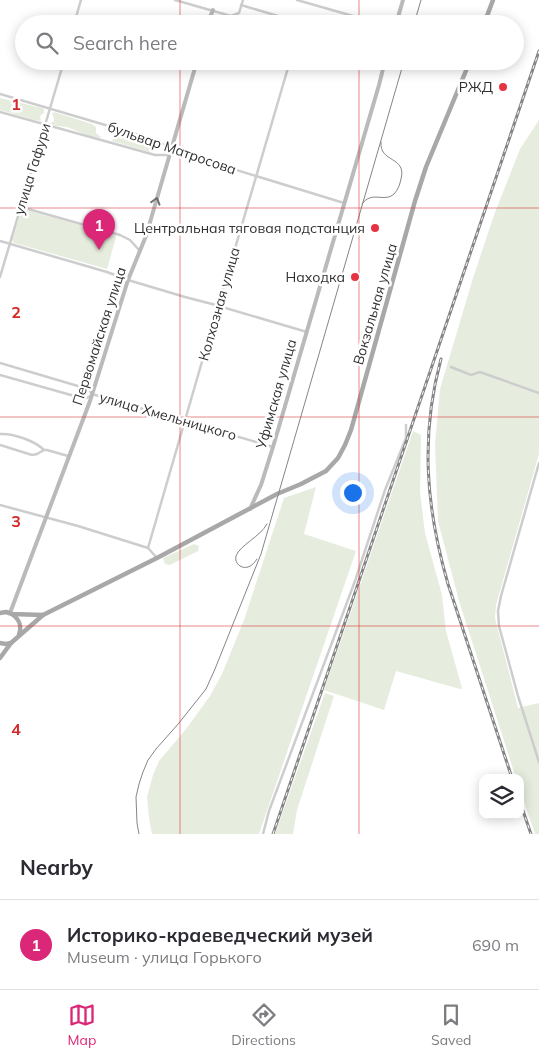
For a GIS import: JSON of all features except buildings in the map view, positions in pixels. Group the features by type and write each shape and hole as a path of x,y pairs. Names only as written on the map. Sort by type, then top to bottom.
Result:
{"main road":[{"path":"487,15 492,0"},
{"name":"Вокзальная улица","path":"250,509 326,470 338,458 345,445 351,430 415,201 426,168 466,70"},
{"path":"0,658 11,642 43,614 157,558 250,509"},
{"path":"7,613 43,614"},
{"path":"7,613 19,621 20,630 16,638"},
{"path":"0,643 6,644 11,642"}],"street":[{"path":"77,15 81,0"},
{"path":"175,0 228,15"},
{"path":"234,15 239,13 243,0"},
{"path":"297,0 350,15"},
{"path":"399,15 403,0"},
{"path":"241,6 274,15"},
{"path":"211,15 213,10"},
{"name":"улица Гафури","path":"0,277 61,70"},
{"name":"Первомайская улица","path":"7,613 70,457 92,394 128,280 146,236 194,70"},
{"name":"Колхозная улица","path":"148,548 287,70"},
{"name":"Уфимская улица","path":"250,509 261,485 273,447 382,70"},
{"name":"бульвар Матросова","path":"0,94 160,142 171,150 344,203"},
{"name":"бульвар Матросова","path":"0,112 155,155 169,155"},
{"path":"21,207 120,235 130,240 140,250"},
{"path":"0,241 307,332"},
{"name":"улица Хмельницкого","path":"0,363 88,389 92,394 273,447"},
{"path":"451,367 471,374 480,372 539,393"},
{"name":"улица Хмельницкого","path":"0,376 85,399 92,394"},
{"path":"263,834 269,812 406,438 406,425"},
{"path":"0,434 24,438 37,444 44,450 70,457"},
{"path":"0,445 32,455 44,450"},
{"path":"539,463 500,596 498,611 499,626 518,696 539,762"},
{"path":"0,504 148,548 157,558"},
{"path":"0,608 7,613"}],"green space":[{"path":"0,98 44,109 44,113 40,116 41,121 0,110"},
{"path":"54,112 92,124 96,127 96,133 101,137 89,136 67,127 50,125 54,121 52,114"},
{"path":"539,120 539,454 496,605 495,618 518,708 539,703 539,834 535,834 524,802 524,774 515,774 459,601 438,521 435,444 440,389 494,215 520,149"},
{"path":"119,132 155,142 156,144 150,152 112,141 113,138 118,137"},
{"path":"23,210 115,235 107,269 14,243 12,240"},
{"path":"413,431 421,435 420,492 425,533 442,595 446,631 462,688 396,671 384,710 324,690"},
{"path":"316,487 304,534 356,551 259,834 152,834 147,797 159,761 210,696 222,674 244,620 284,498"},
{"path":"194,544 199,546 198,551 170,565 165,564 163,558"},
{"path":"325,693 334,696 297,810 293,834 275,834"}],"tram line":[{"path":"417,15 421,0"},
{"path":"139,834 136,797 148,760 206,689 261,554 401,70"},
{"path":"362,204 370,198 386,197 394,194 400,183 402,172 400,166 384,153 381,142"},
{"path":"257,559 252,565 243,567 236,561 236,556 267,524"}],"railway":[{"path":"273,834 539,51"},
{"path":"441,359 434,388 428,444 428,472 435,528 448,584 511,774"},
{"path":"524,814 531,834"}],"place":[{"name":"РЖД","path":"503,87"},
{"name":"Центральная тяговая подстанция","path":"375,228"},
{"name":"Историко-краеведческий музей","path":"99,250"},
{"name":"Находка","path":"355,277"}]}
